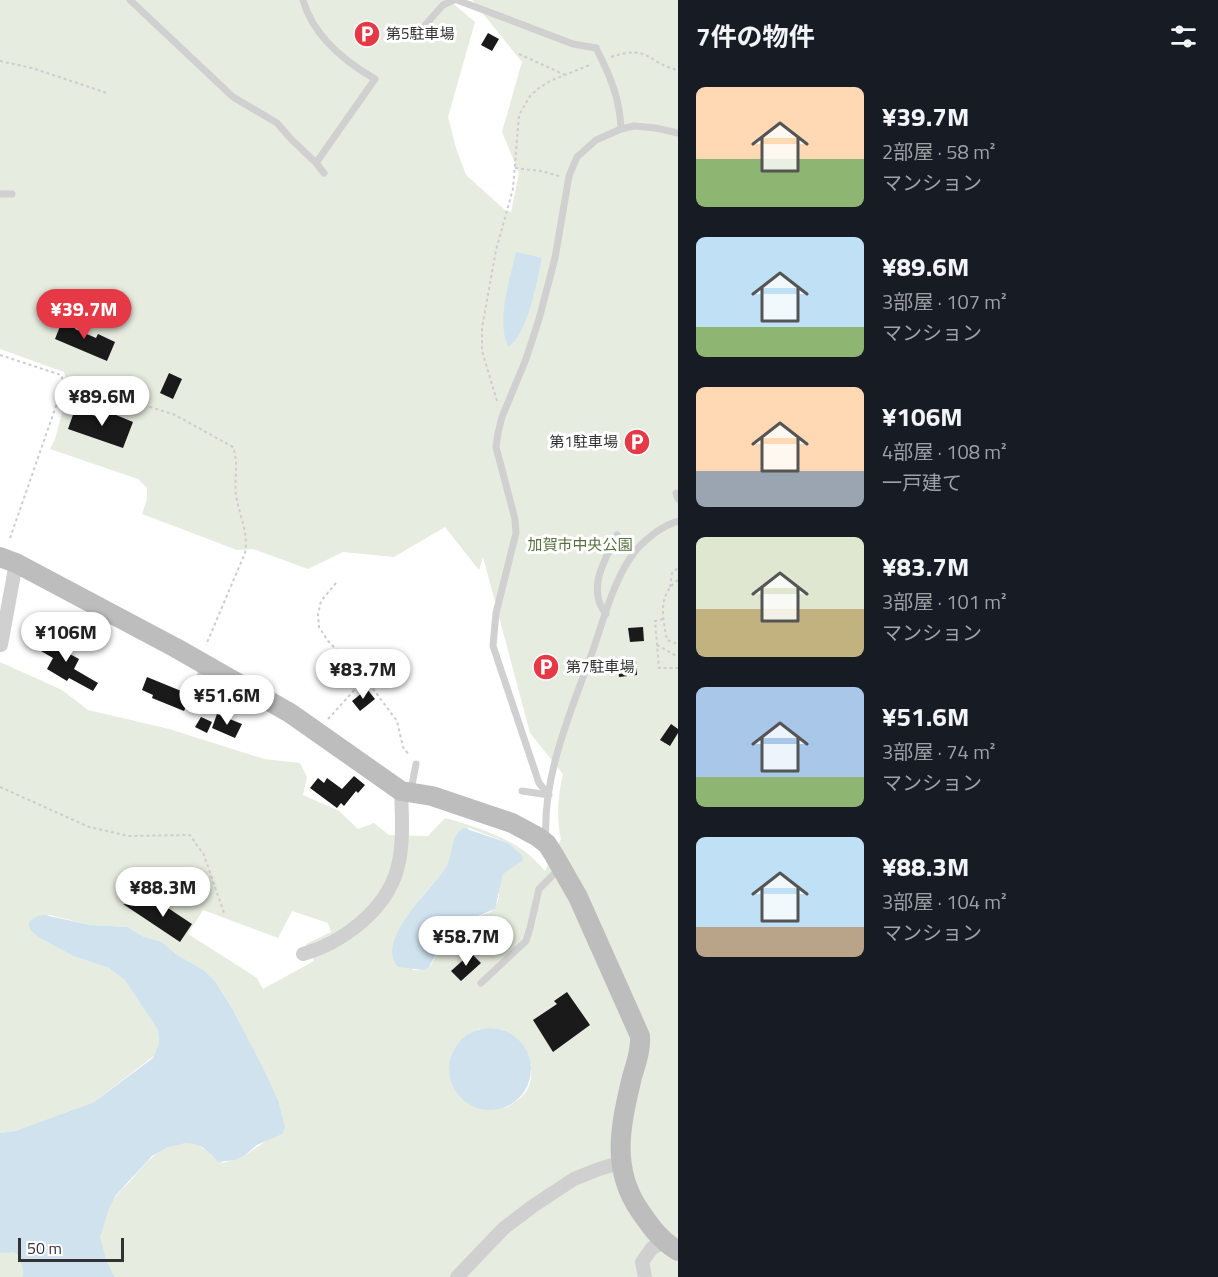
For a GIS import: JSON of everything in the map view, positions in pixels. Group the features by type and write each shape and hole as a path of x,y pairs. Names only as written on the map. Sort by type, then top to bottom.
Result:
{"street":[{"path":"1,645 7,559 202,663 290,713 406,792 432,796 512,823 530,831 547,844 578,897 640,1036 640,1052 622,1124 620,1163 627,1188 636,1206 670,1246"},
{"path":"303,954 322,949 342,937 373,910 385,894 396,871 406,792"},
{"path":"457,1277 504,1228 533,1206 574,1179 620,1163"},
{"path":"645,1277 642,1262 652,1248 670,1246"}],"lane":[{"path":"130,0 233,97 277,123 324,173"},
{"path":"303,0 306,12 320,34 340,56 375,79 316,163"},
{"path":"395,33 419,32 443,5 456,0 573,44 596,48 614,85 619,103 621,129"},
{"path":"549,795 539,783 493,646 496,613 516,533 515,519 496,447 502,417 526,359 539,319 555,258 568,178 577,157 596,140 621,129 634,126 678,133"},
{"path":"0,194 12,194"},
{"path":"547,844 545,828 557,755 606,614 624,570 636,550 653,534 678,521"},
{"path":"606,614 598,605 596,588 601,567 617,535"},
{"path":"202,663 195,688 230,710"},
{"path":"406,792 416,764"},
{"path":"522,791 549,795"},
{"path":"481,982 525,941 539,889 561,866"}],"path":[{"path":"607,58 632,51 642,53 678,70"},
{"path":"519,54 565,75"},
{"path":"0,61 107,93"},
{"path":"502,417 482,351 482,328 496,250 513,189 519,115 524,104 539,88 593,64"},
{"path":"515,168 541,171 568,178"},
{"path":"0,355 61,375 64,379 175,415 233,447 238,459 236,495 247,544 202,663"},
{"path":"7,559 64,379"},
{"path":"670,587 672,573 678,568"},
{"path":"678,580 665,595 663,619 667,640 678,644"},
{"path":"336,583 321,601 318,614 319,627 328,641 365,678 397,721 404,747 416,764"},
{"path":"663,619 655,621 659,668 678,668"},
{"path":"656,645 676,656 678,651"},
{"path":"316,732 389,652"},
{"path":"0,787 89,827 129,836 190,835 204,855 224,913"}],"green space":[{"name":"加賀市中央公園","path":"0,0 449,0 475,22 448,117 456,148 466,175 505,210 511,212 519,173 502,132 522,62 472,0 678,0 678,1277 115,1277 103,1254 100,1239 107,1211 119,1192 149,1160 170,1146 188,1143 198,1145 223,1163 244,1156 266,1141 278,1100 233,1010 215,981 205,971 176,954 162,942 142,936 128,927 91,925 49,915 30,930 38,937 73,956 109,968 126,980 158,1030 159,1044 155,1055 94,1102 15,1131 0,1133 0,662 62,690 88,710 169,729 264,759 300,763 307,777 303,795 339,811 358,829 374,823 389,835 428,836 445,818 510,842 528,854 545,871 561,839 558,807 563,774 530,733 483,557 479,570 445,527 394,557 343,552 308,569 253,549 237,550 142,514 147,499 147,488 138,479 50,449 55,439 69,387 64,372 0,349","holes":["469,828 508,843 522,855 503,874 499,885 499,898 493,911 451,927 431,965 423,970 413,970 404,923 423,895 447,868","203,910 278,938 292,911 328,923 331,932 306,944 314,961 263,989 257,978 188,934","479,1029 498,1029 507,1032 516,1037 527,1052 531,1071 527,1090 505,1108 449,1071 457,1046"]},
{"path":"14,1252 20,1257 22,1277 0,1277 0,1253"}],"water":[{"path":"516,252 542,258 526,319 515,341 508,347 503,324 504,312"},
{"path":"464,828 508,843 522,855 523,860 503,874 495,909 451,927 429,967 423,970 398,967 393,956 393,944 399,930 407,916 445,869 456,836"},
{"path":"44,915 91,925 128,927 142,936 162,942 176,954 205,971 215,981 233,1010 263,1068 278,1100 285,1127 282,1134 257,1145 244,1156 234,1160 219,1162 202,1147 186,1143 168,1147 152,1156 116,1195 109,1208 100,1237 106,1260 115,1277 22,1277 20,1257 14,1252 0,1253 0,1133 15,1131 94,1102 153,1058 159,1044 158,1030 125,980 109,968 73,956 38,937 30,930 29,923 35,917"},
{"path":"490,1028 506,1031 519,1040 528,1053 531,1069 528,1085 519,1098 506,1107 490,1110 474,1107 461,1098 452,1085 449,1069 452,1053 461,1040 474,1031"}],"building":[{"path":"488,33 499,39 492,51 481,45"},
{"path":"64,316 78,321 75,329 96,338 98,334 115,342 107,361 55,339"},
{"path":"169,373 182,379 173,399 160,393"},
{"path":"75,409 101,418 104,410 133,422 123,448 68,429"},
{"path":"643,627 644,641 630,642 628,628"},
{"path":"64,637 74,643 68,653 79,659 74,669 98,683 93,691 69,678 67,681 47,669 53,658 41,651 48,638 59,644"},
{"path":"636,661 637,675 619,677 618,662"},
{"path":"147,677 191,695 184,711 152,698 153,695 142,690"},
{"path":"367,689 375,699 360,711 352,701"},
{"path":"217,714 242,724 235,738 212,728"},
{"path":"201,717 212,722 207,733 195,727"},
{"path":"671,724 678,729 678,733 670,746 660,740"},
{"path":"354,776 365,785 358,793 356,791 344,806 341,803 337,808 310,788 318,778 324,783 327,778 342,789"},
{"path":"150,896 192,924 180,942 123,904 143,906"},
{"path":"471,953 481,963 461,981 451,971"},
{"path":"567,992 590,1025 553,1052 533,1020 557,1004 554,1001"}],"place":[{"name":"第5駐車場","path":"367,34"},
{"name":"第1駐車場","path":"637,442"},
{"name":"第7駐車場","path":"546,667"}]}
